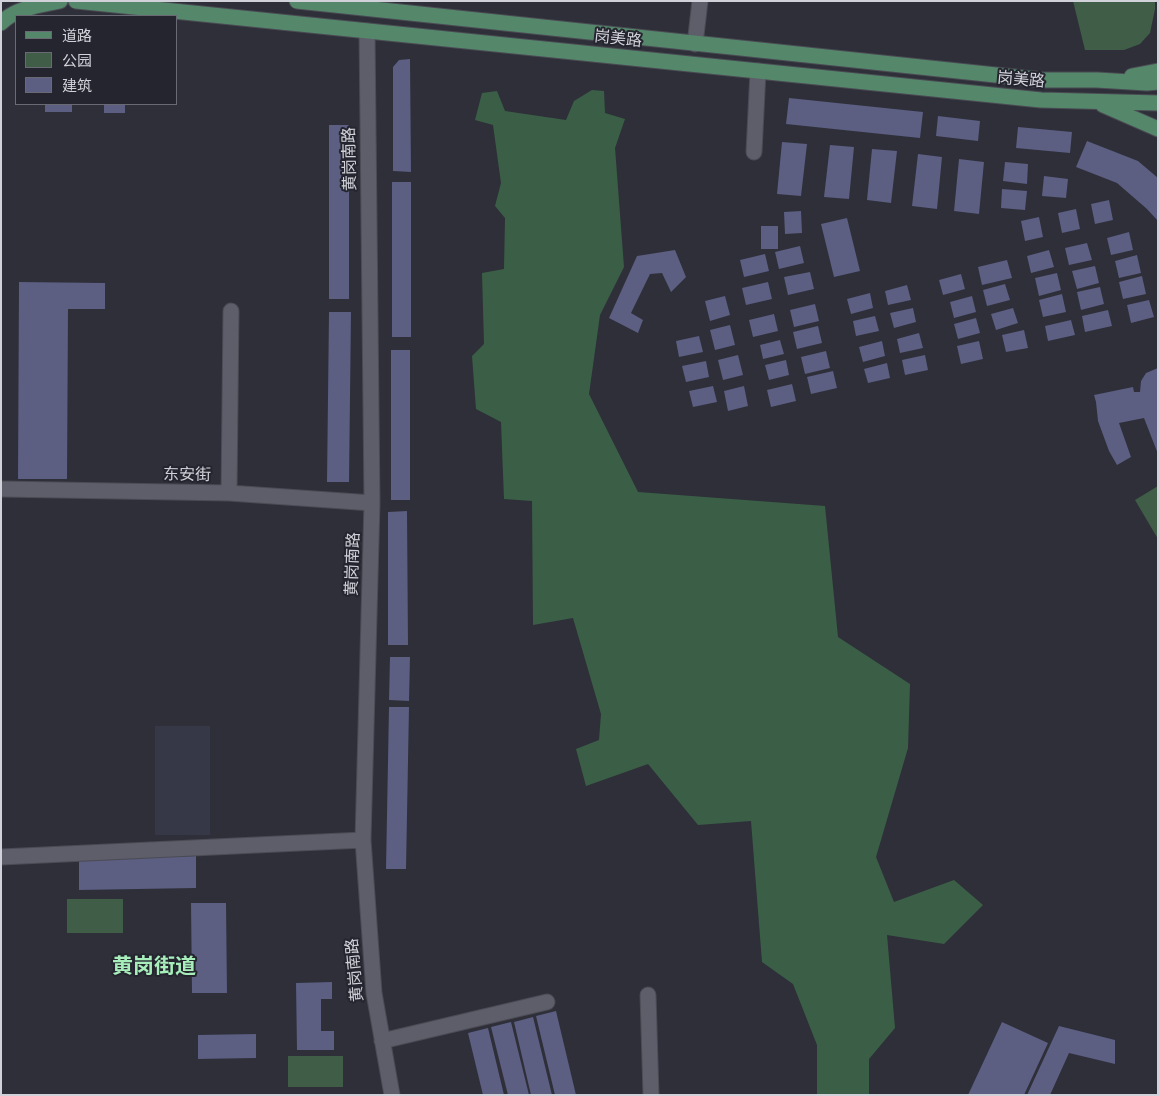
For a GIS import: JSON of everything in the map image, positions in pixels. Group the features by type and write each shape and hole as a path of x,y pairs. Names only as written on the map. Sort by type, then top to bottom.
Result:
{"main road":[{"path":"1,23 5,19 34,6 60,1"},
{"name":"岗美路","path":"76,1 112,3 1041,100 1152,104"},
{"name":"岗美路","path":"297,1 370,5 695,44 1043,80 1152,83"},
{"path":"1097,80 1158,71"},
{"path":"1152,83 1152,104"},
{"path":"1095,101 1158,129"}],"street":[{"path":"695,44 700,1"},
{"name":"黄岗南路","path":"367,31 372,503 363,840 374,993 392,1095"},
{"path":"754,152 758,71"},
{"path":"229,493 231,311"},
{"name":"东安街","path":"1,489 229,493 372,503"},
{"path":"1,857 363,840"},
{"path":"648,995 651,1095"},
{"path":"382,1041 547,1002"}],"shaded area":[{"path":"155,726 210,726 210,835 155,835"}],"green space":[{"path":"1073,1 1155,1 1150,33 1140,44 1124,50 1085,50"},
{"path":"592,90 604,91 605,113 625,119 615,148 624,267 600,315 589,394 638,492 825,506 838,637 910,684 908,748 876,857 894,902 954,880 983,905 944,944 887,935 895,1028 869,1059 869,1095 817,1095 817,1045 793,984 762,962 751,821 698,825 648,764 586,786 576,749 599,740 601,714 573,618 533,625 532,501 504,499 501,422 476,409 472,356 484,344 482,273 504,269 505,218 495,206 501,183 493,125 475,120 482,93 497,91 505,111 566,120 574,101"},
{"path":"1158,486 1158,539 1135,500"},
{"path":"67,899 123,899 123,933 67,933"},
{"path":"288,1056 343,1056 343,1087 288,1087"}],"building":[{"path":"410,59 411,172 393,171 393,67 399,60"},
{"path":"789,98 923,112 920,138 786,124"},
{"path":"45,105 72,105 72,112 45,112"},
{"path":"104,105 125,105 125,113 104,113"},
{"path":"938,116 980,121 978,141 936,136"},
{"path":"329,125 349,125 349,299 329,299"},
{"path":"1018,127 1072,132 1070,153 1016,148"},
{"path":"1087,141 1138,161 1158,178 1158,221 1117,183 1076,167"},
{"path":"782,142 807,144 801,196 777,194"},
{"path":"830,145 854,147 849,199 824,197"},
{"path":"872,149 897,151 891,203 867,200"},
{"path":"918,154 942,157 937,209 912,206"},
{"path":"959,159 984,162 979,214 954,211"},
{"path":"1005,162 1028,164 1027,184 1003,181"},
{"path":"1044,176 1068,179 1066,198 1042,196"},
{"path":"392,182 411,182 411,337 392,337"},
{"path":"1002,189 1027,191 1025,210 1001,208"},
{"path":"1109,200 1113,220 1095,224 1091,204"},
{"path":"1076,209 1080,229 1062,233 1058,213"},
{"path":"801,211 802,233 785,234 784,212"},
{"path":"1039,217 1043,237 1025,241 1021,221"},
{"path":"847,218 860,271 834,277 821,224"},
{"path":"761,226 778,226 778,249 761,249"},
{"path":"1129,232 1133,250 1111,255 1107,238"},
{"path":"1087,243 1092,260 1069,265 1065,248"},
{"path":"800,246 804,263 779,269 775,252"},
{"path":"675,250 686,277 671,292 662,273 650,274 631,313 643,320 638,333 609,318 637,256"},
{"path":"1049,250 1054,267 1031,273 1027,256"},
{"path":"765,254 769,271 744,277 740,260"},
{"path":"1137,255 1141,273 1119,278 1115,261"},
{"path":"1007,260 1012,278 982,285 978,267"},
{"path":"1095,266 1099,283 1077,289 1072,271"},
{"path":"810,272 814,289 788,295 784,277"},
{"path":"1057,273 1061,290 1039,296 1035,278"},
{"path":"961,274 965,289 943,295 939,280"},
{"path":"1142,276 1146,294 1123,299 1119,282"},
{"path":"19,282 105,283 105,309 68,309 67,479 18,479"},
{"path":"768,282 772,299 746,305 742,288"},
{"path":"1005,284 1010,300 987,306 983,290"},
{"path":"907,285 911,300 888,305 885,291"},
{"path":"1100,287 1104,304 1081,310 1077,292"},
{"path":"870,293 873,308 851,314 847,299"},
{"path":"1062,294 1066,312 1043,317 1039,300"},
{"path":"725,296 730,315 710,321 705,301"},
{"path":"972,296 976,312 954,318 950,302"},
{"path":"1149,300 1154,317 1131,323 1127,305"},
{"path":"815,304 819,321 794,327 790,310"},
{"path":"913,308 916,322 894,328 890,313"},
{"path":"1013,308 1018,323 996,330 991,314"},
{"path":"1108,310 1112,326 1085,332 1082,316"},
{"path":"329,312 351,312 349,482 327,482"},
{"path":"774,314 778,331 753,337 749,320"},
{"path":"875,316 879,331 856,336 853,321"},
{"path":"976,318 980,333 958,339 954,324"},
{"path":"1071,320 1075,335 1048,341 1045,326"},
{"path":"730,325 735,345 715,350 710,330"},
{"path":"818,326 822,343 797,349 793,332"},
{"path":"1024,330 1028,348 1006,352 1002,335"},
{"path":"919,333 923,348 900,353 897,339"},
{"path":"699,336 703,352 679,357 676,341"},
{"path":"780,340 784,354 763,359 760,345"},
{"path":"882,341 885,356 863,362 859,347"},
{"path":"979,341 983,359 961,364 957,346"},
{"path":"391,350 410,350 410,500 391,500"},
{"path":"826,351 830,368 805,374 801,357"},
{"path":"738,355 743,375 723,380 718,360"},
{"path":"925,355 928,370 905,375 902,360"},
{"path":"786,360 789,375 769,380 765,365"},
{"path":"706,361 709,377 686,382 682,366"},
{"path":"887,363 890,378 868,383 864,369"},
{"path":"1158,368 1158,454 1144,418 1119,423 1131,457 1117,465 1109,451 1098,421 1094,395 1133,387 1134,392 1140,392 1141,381 1146,373"},
{"path":"833,371 837,388 811,394 807,377"},
{"path":"792,384 796,401 771,407 767,390"},
{"path":"713,386 717,402 693,407 689,391"},
{"path":"744,386 748,406 728,411 724,391"},
{"path":"407,511 408,645 388,645 388,512"},
{"path":"390,657 410,657 409,701 389,700"},
{"path":"389,707 409,707 406,869 386,869"},
{"path":"196,856 196,888 79,890 79,859"},
{"path":"191,903 226,903 227,993 192,993"},
{"path":"332,982 332,999 321,999 321,1031 334,1031 334,1050 297,1050 296,983"},
{"path":"556,1011 576,1095 555,1095 536,1016"},
{"path":"533,1017 552,1095 531,1095 514,1022"},
{"path":"511,1022 529,1095 508,1095 491,1027"},
{"path":"1002,1022 1048,1043 1024,1095 968,1095"},
{"path":"1059,1026 1115,1040 1115,1064 1069,1053 1050,1095 1027,1095"},
{"path":"488,1028 504,1095 483,1095 468,1033"},
{"path":"256,1034 256,1058 198,1059 198,1035"}],"district":[{"name":"黄岗街道","path":"154,967"}]}
